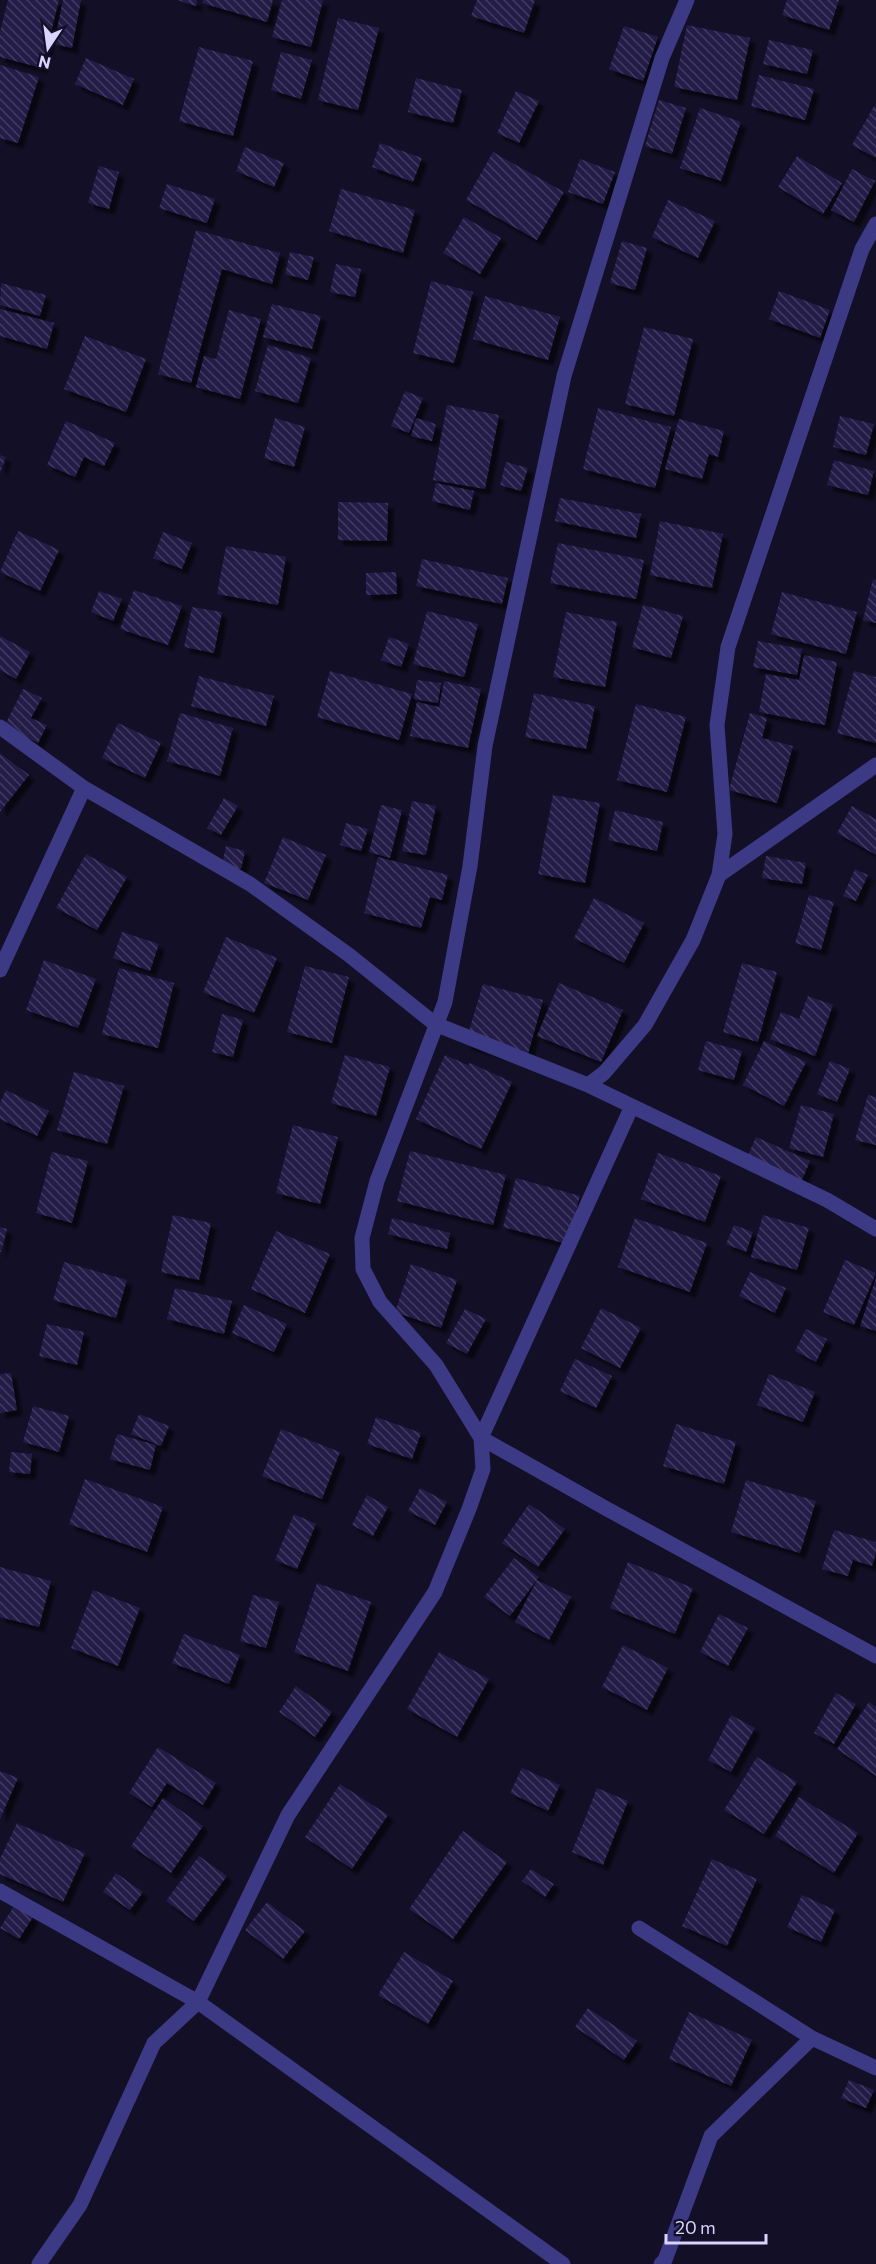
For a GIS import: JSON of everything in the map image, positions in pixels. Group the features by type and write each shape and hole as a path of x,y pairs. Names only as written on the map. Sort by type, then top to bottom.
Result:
{"street":[{"path":"687,0 662,58 564,376 485,746 470,866 445,1002 377,1181 362,1238 363,1269 380,1302 436,1365 482,1438 876,1656"},
{"path":"588,1085 604,1073 645,1024 693,940 719,875 724,834 717,725 728,647 862,249 876,224"},
{"path":"0,728 84,788 250,884 349,955 435,1024 588,1085 826,1200 876,1229"},
{"path":"719,875 876,765"},
{"path":"0,970 84,788"},
{"path":"39,2264 80,2205 154,2043 198,2002 288,1815 435,1592 483,1469 482,1438 632,1106"},
{"path":"0,1891 198,2002 563,2264"},
{"path":"639,1928 812,2038 876,2068"},
{"path":"661,2264 711,2136 812,2038"}],"building":[{"path":"8,0 59,0 42,68 0,57 0,32"},
{"path":"63,0 81,0 72,48 54,44"},
{"path":"177,0 197,0 196,6"},
{"path":"203,0 273,0 267,22 202,3"},
{"path":"282,0 323,0 311,47 272,37"},
{"path":"477,0 535,0 524,33 471,16"},
{"path":"787,0 839,0 829,30 782,15"},
{"path":"338,18 379,28 358,110 318,100"},
{"path":"687,25 750,38 737,100 674,87"},
{"path":"624,26 658,37 643,81 609,69"},
{"path":"769,40 813,50 807,74 763,64"},
{"path":"199,47 253,61 233,136 179,121"},
{"path":"281,52 312,60 301,99 271,90"},
{"path":"86,58 134,79 123,105 75,84"},
{"path":"0,65 39,77 18,143 0,138"},
{"path":"759,75 814,89 805,120 751,106"},
{"path":"416,78 462,90 453,123 408,112"},
{"path":"516,91 539,101 519,143 497,133"},
{"path":"659,100 686,108 672,154 645,146"},
{"path":"874,106 876,107 876,158 852,145"},
{"path":"700,108 741,122 721,181 680,168"},
{"path":"380,143 422,158 413,182 372,167"},
{"path":"245,147 284,163 274,187 236,171"},
{"path":"493,152 564,192 537,240 466,200"},
{"path":"797,156 842,183 823,214 778,187"},
{"path":"580,159 615,172 603,204 568,192"},
{"path":"99,166 119,172 109,209 88,203"},
{"path":"852,169 875,181 854,222 831,210"},
{"path":"167,184 215,199 207,223 159,208"},
{"path":"341,189 415,210 403,253 329,231"},
{"path":"668,200 715,221 698,258 652,237"},
{"path":"464,217 501,238 480,274 443,253"},
{"path":"196,230 280,253 272,284 222,269 191,383 158,374"},
{"path":"622,241 647,248 635,290 610,283"},
{"path":"290,252 314,257 308,280 285,274"},
{"path":"336,264 361,269 355,297 330,292"},
{"path":"431,281 473,292 454,363 413,353"},
{"path":"1,283 46,295 40,316 0,305"},
{"path":"779,291 830,310 820,338 769,319"},
{"path":"485,296 560,317 548,360 473,339"},
{"path":"272,304 321,316 312,349 263,337"},
{"path":"0,309 54,323 47,349 0,336"},
{"path":"229,310 261,319 240,399 196,387 204,356 216,359"},
{"path":"644,327 693,339 674,416 625,404"},
{"path":"85,336 146,359 126,412 64,389"},
{"path":"268,345 311,358 298,403 255,391"},
{"path":"405,391 423,398 409,433 391,426"},
{"path":"447,405 499,415 485,489 433,480"},
{"path":"598,408 671,427 655,488 583,469"},
{"path":"840,416 874,424 866,455 833,447"},
{"path":"275,418 305,427 294,467 264,458"},
{"path":"416,418 436,424 432,441 411,436"},
{"path":"679,419 724,431 718,457 709,454 702,479 665,469"},
{"path":"66,421 115,443 104,466 84,457 75,477 47,465"},
{"path":"0,455 6,457 0,473"},
{"path":"834,460 874,471 868,495 827,485"},
{"path":"506,462 528,468 521,491 500,485"},
{"path":"436,483 474,491 470,510 432,501"},
{"path":"560,498 641,514 636,538 555,521"},
{"path":"338,502 388,503 387,541 338,540"},
{"path":"660,521 723,534 712,588 650,575"},
{"path":"18,531 59,550 40,591 0,572"},
{"path":"163,532 192,543 182,569 153,558"},
{"path":"558,543 644,560 636,599 550,583"},
{"path":"226,546 286,557 278,605 217,594"},
{"path":"422,559 508,578 502,604 416,586"},
{"path":"396,572 397,594 366,595 366,573"},
{"path":"873,579 876,580 876,623 863,620"},
{"path":"134,590 182,606 168,645 120,629"},
{"path":"99,591 122,599 113,621 91,612"},
{"path":"782,592 857,612 846,654 771,634"},
{"path":"643,605 683,616 671,658 632,647"},
{"path":"192,607 222,612 214,653 184,647"},
{"path":"427,611 478,624 464,677 413,664"},
{"path":"566,612 617,622 605,687 553,677"},
{"path":"0,636 30,652 16,679 0,670"},
{"path":"389,637 409,644 401,667 381,660"},
{"path":"758,641 802,649 797,675 753,667"},
{"path":"804,655 837,662 825,725 759,712 766,674 799,680"},
{"path":"330,671 412,694 399,740 317,717"},
{"path":"854,671 876,677 876,743 837,733"},
{"path":"199,676 274,696 266,726 191,706"},
{"path":"417,680 441,683 438,703 414,699"},
{"path":"444,681 481,689 468,748 410,736 417,702 439,707"},
{"path":"23,689 42,698 31,718 47,725 38,743 4,727"},
{"path":"534,693 595,706 586,749 525,737"},
{"path":"636,704 686,717 667,792 617,780"},
{"path":"180,713 233,728 220,776 167,761"},
{"path":"750,713 767,718 762,738 793,746 777,803 729,790"},
{"path":"118,723 161,743 145,778 102,758"},
{"path":"0,753 29,775 0,812"},
{"path":"553,795 600,803 585,883 538,874"},
{"path":"224,798 238,806 221,835 207,828"},
{"path":"412,801 436,806 426,855 402,851"},
{"path":"381,805 402,810 390,858 369,852"},
{"path":"852,806 876,819 876,855 837,833"},
{"path":"615,810 663,822 657,851 608,840"},
{"path":"346,823 368,829 361,851 340,845"},
{"path":"283,837 326,855 308,900 264,883"},
{"path":"226,846 245,851 241,869 222,865"},
{"path":"86,854 127,877 97,930 56,908"},
{"path":"766,856 806,863 802,884 762,878"},
{"path":"378,857 448,875 442,900 430,897 421,928 364,913"},
{"path":"855,869 868,875 856,901 843,896"},
{"path":"809,895 834,902 821,950 795,943"},
{"path":"594,898 644,923 624,963 574,938"},
{"path":"122,932 159,944 150,971 113,958"},
{"path":"226,937 277,958 254,1013 203,992"},
{"path":"44,960 96,979 78,1028 26,1010"},
{"path":"742,963 777,972 758,1042 723,1032"},
{"path":"305,966 349,977 332,1043 287,1032"},
{"path":"119,968 174,983 158,1048 102,1034"},
{"path":"559,983 623,1010 601,1062 537,1036"},
{"path":"483,984 543,1000 526,1061 465,1044"},
{"path":"808,996 833,1005 815,1056 770,1039 781,1012 799,1019"},
{"path":"222,1014 243,1020 233,1057 212,1052"},
{"path":"706,1041 742,1051 734,1080 698,1070"},
{"path":"764,1041 806,1062 784,1106 743,1085"},
{"path":"345,1055 390,1067 376,1116 331,1103"},
{"path":"445,1055 468,1065 470,1063 512,1082 481,1149 416,1119"},
{"path":"830,1061 850,1069 837,1102 817,1094"},
{"path":"74,1072 124,1086 107,1144 57,1130"},
{"path":"6,1090 49,1111 37,1136 0,1119 0,1103"},
{"path":"868,1095 876,1097 876,1145 855,1140"},
{"path":"801,1105 834,1114 823,1157 789,1148"},
{"path":"293,1125 338,1137 320,1204 276,1193"},
{"path":"756,1137 810,1161 802,1180 748,1155"},
{"path":"410,1151 506,1175 493,1225 397,1201"},
{"path":"52,1152 88,1161 72,1223 36,1213"},
{"path":"658,1153 721,1176 705,1222 641,1199"},
{"path":"516,1178 580,1196 567,1244 503,1227"},
{"path":"173,1215 211,1223 199,1280 161,1272"},
{"path":"763,1215 809,1228 797,1270 751,1257"},
{"path":"392,1218 450,1233 447,1249 388,1234"},
{"path":"635,1218 707,1243 690,1292 618,1267"},
{"path":"734,1225 753,1232 746,1252 726,1244"},
{"path":"0,1227 7,1229 1,1252 0,1252"},
{"path":"276,1231 330,1254 305,1313 251,1289"},
{"path":"845,1260 876,1273 854,1325 823,1312"},
{"path":"64,1262 127,1280 116,1318 53,1300"},
{"path":"411,1264 457,1280 441,1328 395,1312"},
{"path":"750,1272 786,1288 775,1313 739,1296"},
{"path":"876,1278 876,1331 860,1326"},
{"path":"175,1288 232,1301 224,1334 167,1319"},
{"path":"244,1305 287,1324 274,1352 232,1333"},
{"path":"601,1308 641,1328 620,1368 581,1348"},
{"path":"465,1309 486,1319 467,1354 446,1343"},
{"path":"47,1324 84,1332 77,1365 39,1356"},
{"path":"806,1329 827,1339 816,1362 795,1351"},
{"path":"575,1359 612,1376 596,1408 560,1391"},
{"path":"11,1373 17,1410 0,1413 0,1374"},
{"path":"769,1374 815,1392 803,1422 757,1405"},
{"path":"33,1406 69,1416 59,1452 23,1442"},
{"path":"139,1414 169,1426 161,1446 131,1434"},
{"path":"376,1417 421,1433 412,1459 367,1444"},
{"path":"676,1424 736,1442 724,1484 663,1466"},
{"path":"281,1429 340,1452 322,1499 262,1476"},
{"path":"117,1434 156,1445 150,1470 110,1459"},
{"path":"11,1452 32,1454 30,1474 9,1472"},
{"path":"85,1479 163,1507 147,1552 69,1524"},
{"path":"746,1480 816,1501 800,1553 731,1532"},
{"path":"420,1488 447,1502 435,1525 408,1511"},
{"path":"367,1495 388,1507 373,1536 352,1525"},
{"path":"529,1504 565,1529 538,1567 502,1543"},
{"path":"294,1514 316,1524 297,1569 275,1560"},
{"path":"834,1530 876,1542 876,1553 872,1566 853,1560 848,1576 822,1569"},
{"path":"514,1558 539,1577 510,1616 484,1597"},
{"path":"628,1562 693,1588 675,1634 610,1608"},
{"path":"0,1567 51,1581 39,1627 0,1617"},
{"path":"537,1580 571,1597 549,1640 515,1622"},
{"path":"317,1583 371,1602 348,1671 294,1652"},
{"path":"93,1590 140,1608 118,1666 71,1648"},
{"path":"253,1595 279,1602 266,1648 240,1641"},
{"path":"719,1614 748,1628 728,1666 700,1652"},
{"path":"184,1634 240,1655 229,1684 172,1663"},
{"path":"623,1645 668,1668 647,1710 602,1687"},
{"path":"439,1652 489,1679 457,1737 407,1709"},
{"path":"296,1686 332,1712 315,1737 279,1712"},
{"path":"836,1693 856,1704 834,1744 814,1733"},
{"path":"869,1702 876,1707 876,1776 837,1749"},
{"path":"731,1715 755,1728 731,1772 708,1760"},
{"path":"158,1747 216,1783 203,1805 167,1783 152,1807 129,1793"},
{"path":"757,1757 797,1782 764,1834 724,1810"},
{"path":"522,1768 560,1785 548,1811 510,1793"},
{"path":"0,1771 18,1778 0,1819"},
{"path":"340,1784 388,1815 352,1869 305,1837"},
{"path":"597,1788 628,1801 603,1865 572,1852"},
{"path":"799,1797 858,1833 834,1873 775,1836"},
{"path":"163,1798 203,1826 171,1873 131,1846"},
{"path":"17,1823 85,1853 63,1902 0,1874 0,1859"},
{"path":"463,1831 507,1862 453,1939 409,1909"},
{"path":"199,1856 227,1876 194,1921 166,1901"},
{"path":"712,1859 757,1879 727,1946 682,1926"},
{"path":"531,1869 554,1884 545,1897 522,1881"},
{"path":"116,1873 143,1892 130,1910 103,1892"},
{"path":"802,1895 835,1910 821,1942 787,1927"},
{"path":"267,1902 305,1931 283,1959 245,1930"},
{"path":"14,1906 33,1917 19,1939 0,1928"},
{"path":"404,1952 453,1981 428,2024 378,1995"},
{"path":"588,2008 637,2041 624,2060 575,2027"},
{"path":"689,2012 752,2040 731,2086 669,2059"},
{"path":"849,2080 874,2090 866,2108 841,2098"}]}
